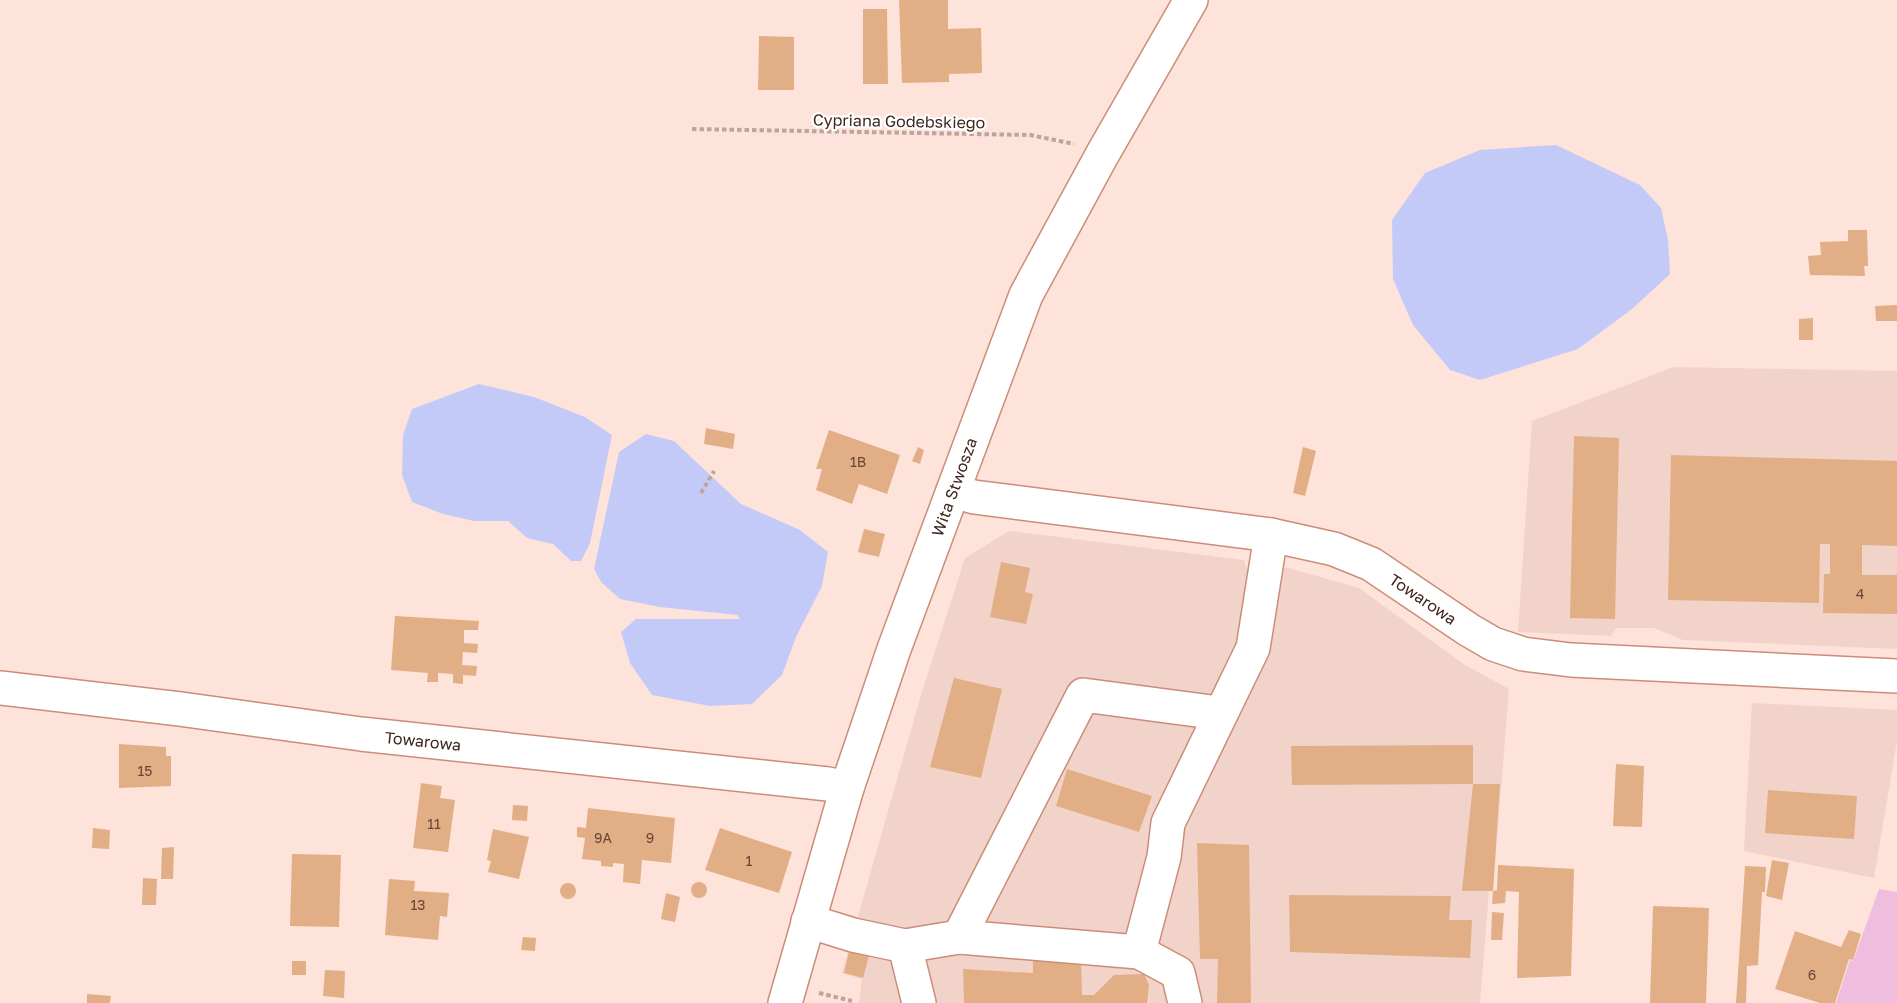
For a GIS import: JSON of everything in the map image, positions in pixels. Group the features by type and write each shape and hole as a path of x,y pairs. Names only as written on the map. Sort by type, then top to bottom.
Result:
{"street":[{"name":"Wita Stwosza","path":"799,997 808,921 847,789 894,649 1026,295 1102,155 1191,0"},
{"name":"Towarowa","path":"953,491 975,497 1271,535 1334,549 1371,564 1493,644 1523,654 1571,660 1897,676"},
{"path":"1139,952 1164,856 1168,823 1219,713 1253,648 1271,535"},
{"name":"Towarowa","path":"0,688 180,709 361,734 828,784 847,789"},
{"path":"958,937 1083,695 1219,713"},
{"path":"808,921 853,935 905,946 958,937 1139,952 1178,973 1185,1003"},
{"path":"905,946 919,1003"}],"path":[{"name":"Cypriana Godebskiego","path":"692,129 1030,135 1084,146 1102,155"},
{"path":"701,493 714,471"},
{"path":"799,997 852,1001"}],"shaded area":[{"path":"1674,367 1897,371 1897,649 1683,640 1654,628 1616,628 1611,636 1518,632 1532,421"},
{"path":"1009,531 1244,560 1249,575 1280,576 1285,567 1359,588 1465,665 1509,689 1493,891 1489,891 1480,1003 859,1003 862,979 842,973 921,695 965,558"},
{"path":"1752,703 1897,710 1897,741 1874,878 1744,851"},
{"path":"1879,889 1897,892 1897,1003 1836,1003 1850,960 1853,961"}],"water":[{"path":"1556,145 1640,185 1661,208 1668,240 1670,274 1632,309 1578,349 1480,380 1450,370 1413,325 1393,279 1392,220 1425,173 1480,150"},
{"path":"479,384 534,397 585,417 612,435 590,543 581,561 571,561 553,544 527,538 508,521 474,521 443,514 412,502 402,475 403,435 412,409"},
{"path":"646,434 674,441 741,504 800,530 828,552 822,586 796,637 782,675 752,704 710,706 652,695 630,663 621,632 636,619 740,619 737,615 660,607 620,599 601,582 594,569 619,452"}],"building":[{"path":"899,0 948,0 948,29 981,28 982,73 949,74 949,82 902,83"},
{"path":"863,9 887,9 888,84 863,84"},
{"path":"759,36 794,37 794,90 758,90"},
{"path":"1848,230 1867,230 1868,266 1864,266 1865,276 1810,275 1808,256 1821,255 1820,242 1848,241"},
{"path":"1897,305 1897,321 1876,321 1875,306"},
{"path":"1813,318 1813,340 1799,340 1799,319"},
{"path":"706,428 735,434 733,449 704,444"},
{"path":"829,430 900,455 887,494 859,484 852,504 816,490 822,469 816,469"},
{"path":"1574,436 1619,438 1615,619 1570,618"},
{"path":"918,447 924,450 920,464 912,461"},
{"path":"1303,447 1316,451 1305,496 1293,493"},
{"path":"1671,455 1897,461 1897,546 1862,545 1862,575 1897,575 1897,614 1823,613 1824,574 1830,574 1830,544 1820,544 1819,603 1668,600"},
{"path":"864,529 885,534 879,557 858,552"},
{"path":"1001,562 1030,568 1025,592 1033,594 1026,624 990,617"},
{"path":"395,616 479,621 478,630 464,630 464,643 478,644 477,653 463,652 462,665 477,666 476,676 463,675 463,684 453,683 453,674 438,673 438,682 427,682 428,673 391,670"},
{"path":"954,678 1002,689 981,778 930,767"},
{"path":"119,744 166,747 166,756 171,756 171,786 119,788"},
{"path":"1473,745 1473,784 1292,785 1291,746"},
{"path":"1616,764 1644,766 1642,827 1613,826"},
{"path":"1067,769 1152,796 1139,832 1056,806"},
{"path":"421,783 442,786 440,798 455,800 448,852 413,848"},
{"path":"1473,784 1500,784 1493,891 1462,891"},
{"path":"1768,790 1857,796 1854,839 1765,833"},
{"path":"513,805 528,806 527,821 512,820"},
{"path":"588,808 675,818 671,863 642,860 640,884 623,882 624,864 613,863 613,867 601,866 601,861 582,859 585,838 577,837 577,827 586,828"},
{"path":"93,828 110,830 109,849 92,848"},
{"path":"720,828 792,852 779,893 705,870"},
{"path":"493,829 529,837 519,879 488,872 491,861 487,860"},
{"path":"1197,843 1249,845 1251,1003 1217,1003 1218,959 1200,959"},
{"path":"174,847 173,879 161,879 162,848"},
{"path":"292,854 341,855 339,927 290,926"},
{"path":"1772,860 1789,863 1782,900 1766,896"},
{"path":"1498,865 1574,869 1571,976 1517,978 1519,892 1506,891 1505,903 1492,904 1493,891 1497,890"},
{"path":"1745,866 1766,867 1765,892 1762,892 1758,965 1747,966 1746,1003 1736,1003"},
{"path":"143,878 157,879 156,905 142,905"},
{"path":"389,879 415,881 414,891 449,893 447,917 440,916 438,940 385,935"},
{"path":"696,882 702,882 707,890 705,896 696,898 691,893 691,887"},
{"path":"565,883 571,883 576,891 574,897 565,899 560,894 560,888"},
{"path":"666,893 680,897 675,922 661,919"},
{"path":"1289,895 1451,896 1449,920 1472,920 1470,958 1290,952"},
{"path":"1653,906 1709,908 1706,1003 1650,1003"},
{"path":"1492,912 1504,913 1502,940 1491,940"},
{"path":"1849,930 1861,934 1853,960 1849,959 1835,1003 1820,1003 1775,989 1795,931 1841,947"},
{"path":"523,937 536,938 535,951 521,950"},
{"path":"850,947 870,952 863,978 844,973"},
{"path":"1033,957 1081,959 1082,995 1094,995 1114,975 1144,974 1149,985 1147,1003 964,1003 963,969 1033,973"},
{"path":"292,961 306,961 306,975 292,975"},
{"path":"325,970 345,971 344,998 323,996"},
{"path":"87,994 111,996 110,1003 87,1003"}]}
